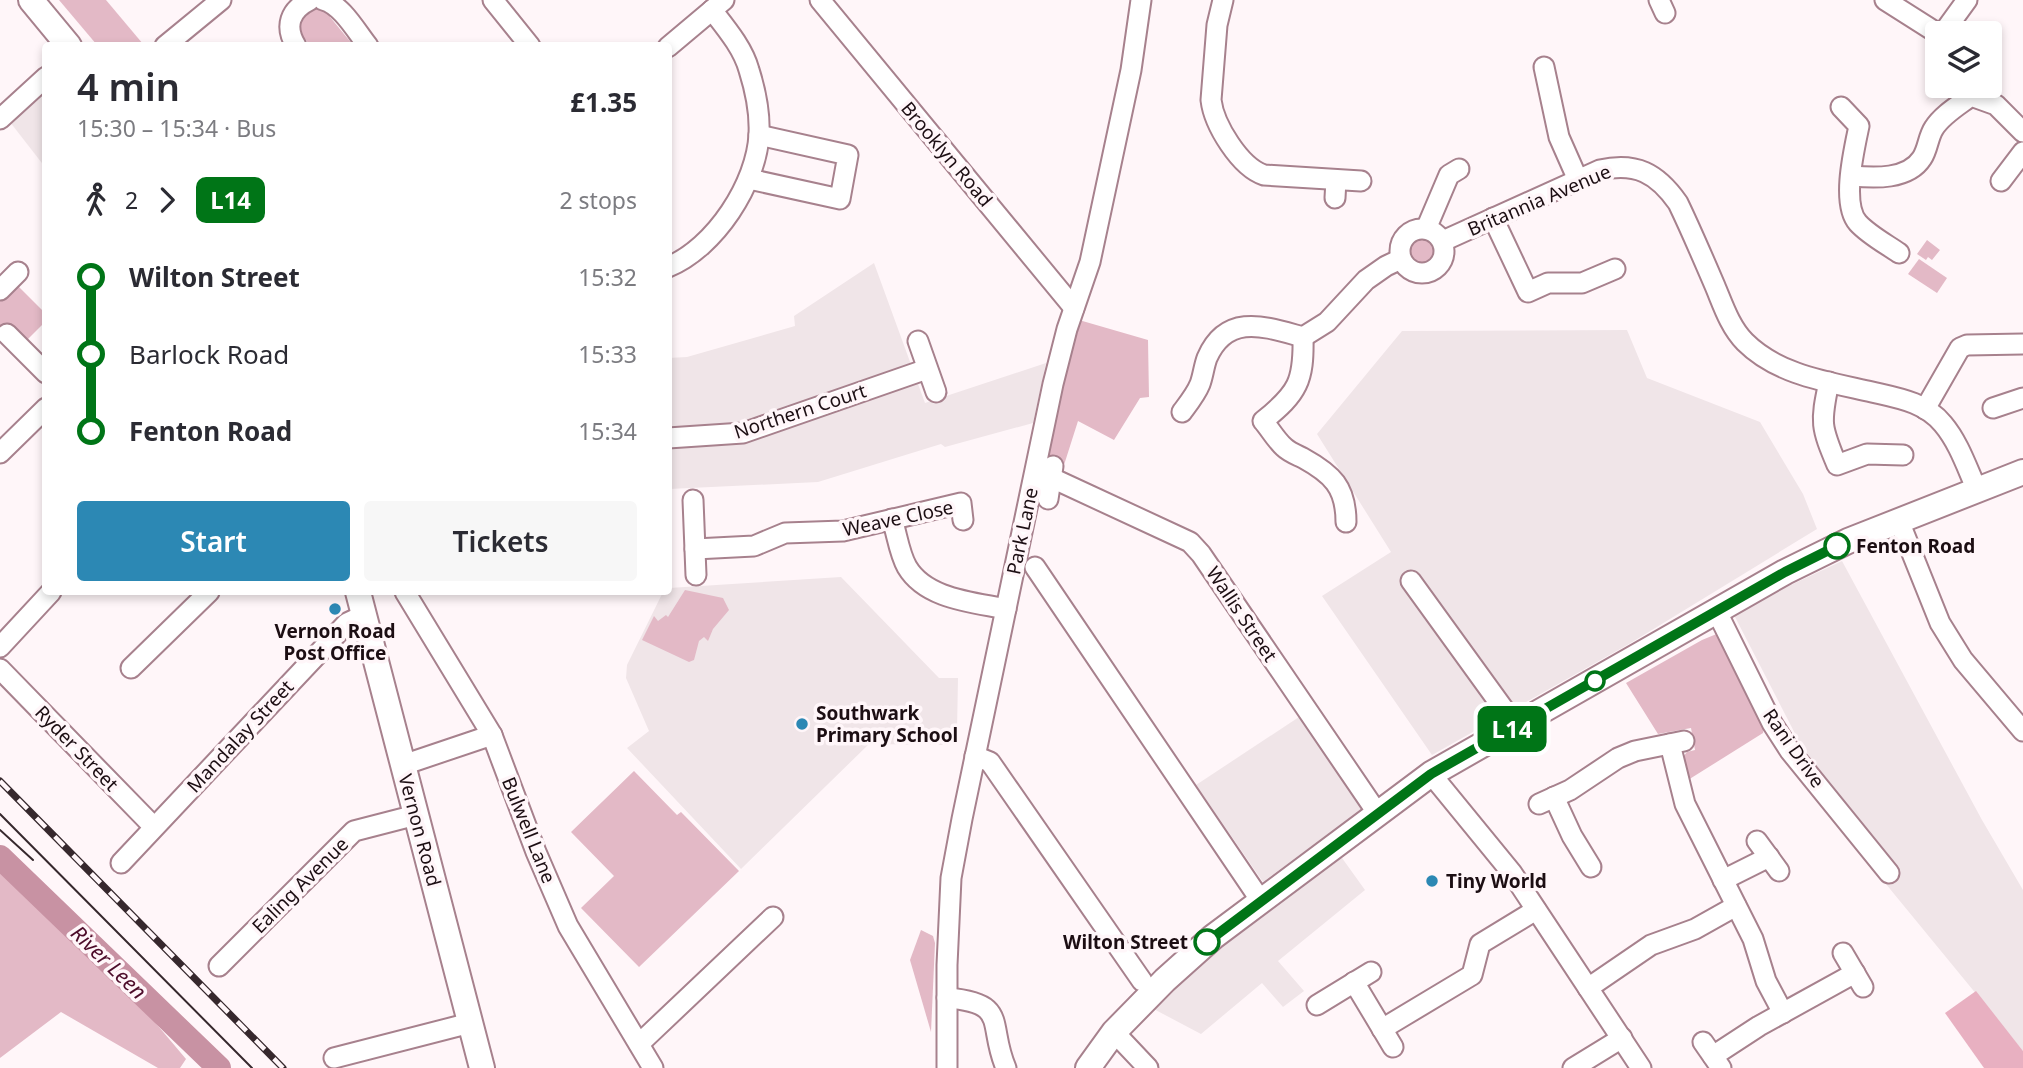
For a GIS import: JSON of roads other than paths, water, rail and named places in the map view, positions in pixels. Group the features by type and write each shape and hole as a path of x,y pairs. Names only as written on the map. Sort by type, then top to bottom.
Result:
{"main road":[{"path":"31,0 66,42"},
{"path":"1088,1068 1114,1032 1164,979 1213,937 1431,774 1785,572 1848,541 2023,472"},
{"name":"Vernon Road","path":"361,603 482,1068"}],"street":[{"path":"170,42 221,0"},
{"path":"323,0 331,2 338,9 365,42"},
{"path":"493,0 527,42"},
{"name":"Brooklyn Road","path":"820,0 1074,308"},
{"name":"Park Lane","path":"947,1068 951,878 1053,384 1090,262 1131,70 1141,0"},
{"path":"1223,0 1217,25 1212,111 1242,162 1264,175 1336,189 1361,181"},
{"path":"1885,0 1925,25"},
{"path":"1952,21 1967,0"},
{"path":"294,42 289,24 293,13 302,2"},
{"path":"672,44 718,5 749,67 757,101 759,135 749,179 732,211 706,241 672,264"},
{"path":"1544,67 1559,137 1578,180"},
{"path":"0,119 42,82"},
{"path":"1852,176 1873,178 1899,174 1914,167 1923,157 1934,127 1964,98"},
{"path":"1984,98 1996,104 2023,132"},
{"path":"1841,107 1859,126 1851,161 1850,209 1858,223 1899,253"},
{"path":"749,179 840,199 848,155 759,135"},
{"path":"2001,181 2023,152"},
{"name":"Britannia Avenue","path":"1443,241 1600,170 1617,166 1635,168 1652,175 1667,187 1678,203 1730,320 1743,340 1761,356 1781,368 1829,383 1907,400 1925,409 1943,424 1958,446 1977,490"},
{"path":"1182,412 1199,386 1208,356 1218,340 1237,327 1258,326 1303,337 1326,323 1366,280 1385,266 1401,259 1403,240 1413,231 1426,229 1449,175 1459,169"},
{"path":"1493,218 1528,292 1548,283 1582,283 1615,269"},
{"name":"Britannia Avenue","path":"1401,259 1410,270 1417,273 1432,272 1442,262 1445,255 1443,241 1433,231 1426,229"},
{"path":"7,334 42,369"},
{"path":"1303,337 1304,366 1297,386 1284,404 1258,414 1284,447 1321,468 1331,477 1341,490 1346,504 1346,522"},
{"path":"918,341 936,392"},
{"path":"1925,409 1959,348 1967,345 2023,344"},
{"name":"Northern Court","path":"672,438 743,433 928,369"},
{"path":"1829,383 1822,415 1824,434 1837,465 1867,454 1903,455"},
{"path":"1993,408 2023,398"},
{"path":"0,453 42,412"},
{"name":"Wallis Street","path":"1048,499 1053,472 1190,542 1201,554 1378,814"},
{"path":"693,500 696,575"},
{"name":"Weave Close","path":"695,549 754,546 785,533 843,531 961,503 963,520"},
{"path":"892,519 906,565 926,587 938,593 1006,610"},
{"path":"1899,521 1940,623 1964,660 2023,731"},
{"path":"1035,567 1261,901"},
{"path":"1411,581 1516,726"},
{"path":"0,647 48,595"},
{"path":"136,656 206,595"},
{"name":"Bulwell Lane","path":"407,595 492,735 536,852 568,926 653,1068"},
{"name":"Mandalay Street","path":"121,863 346,623 361,603"},
{"name":"Rani Drive","path":"1717,612 1772,723 1790,751 1889,873"},
{"name":"Ryder Street","path":"0,669 154,827"},
{"path":"403,765 492,735"},
{"path":"1590,854 1572,836 1547,800 1570,790 1618,758 1635,751 1677,742 1685,804 1753,939 1766,981 1783,1013"},
{"path":"975,756 990,762 1142,981"},
{"path":"1431,774 1487,841 1642,1068"},
{"name":"Ealing Avenue","path":"223,954 354,831 416,816"},
{"path":"1723,880 1768,856"},
{"path":"1588,988 1651,944 1695,929 1736,906"},
{"path":"1382,1029 1472,975 1480,944 1536,910"},
{"path":"639,1044 773,917"},
{"path":"1712,1055 1783,1013 1859,980 1843,953"},
{"path":"1317,1005 1371,972"},
{"path":"1354,982 1393,1047"},
{"path":"947,999 972,1000 987,1007 996,1023 1006,1068"},
{"path":"334,1058 470,1023"},
{"path":"1114,1032 1148,1068"},
{"path":"1573,1068 1622,1038"}],"waterway":[{"name":"River Leen","path":"0,857 219,1068"}],"tram line":[{"path":"0,814 252,1068"},
{"path":"0,830 33,860"}],"railway":[{"path":"0,781 283,1068"}],"place":[{"name":"Fenton Road","path":"1837,546"},
{"name":"Vernon Road Post Office","path":"335,609"},
{"name":"Southwark Primary School","path":"802,724"},
{"name":"Tiny World","path":"1432,881"},
{"name":"Wilton Street","path":"1207,942"}]}
